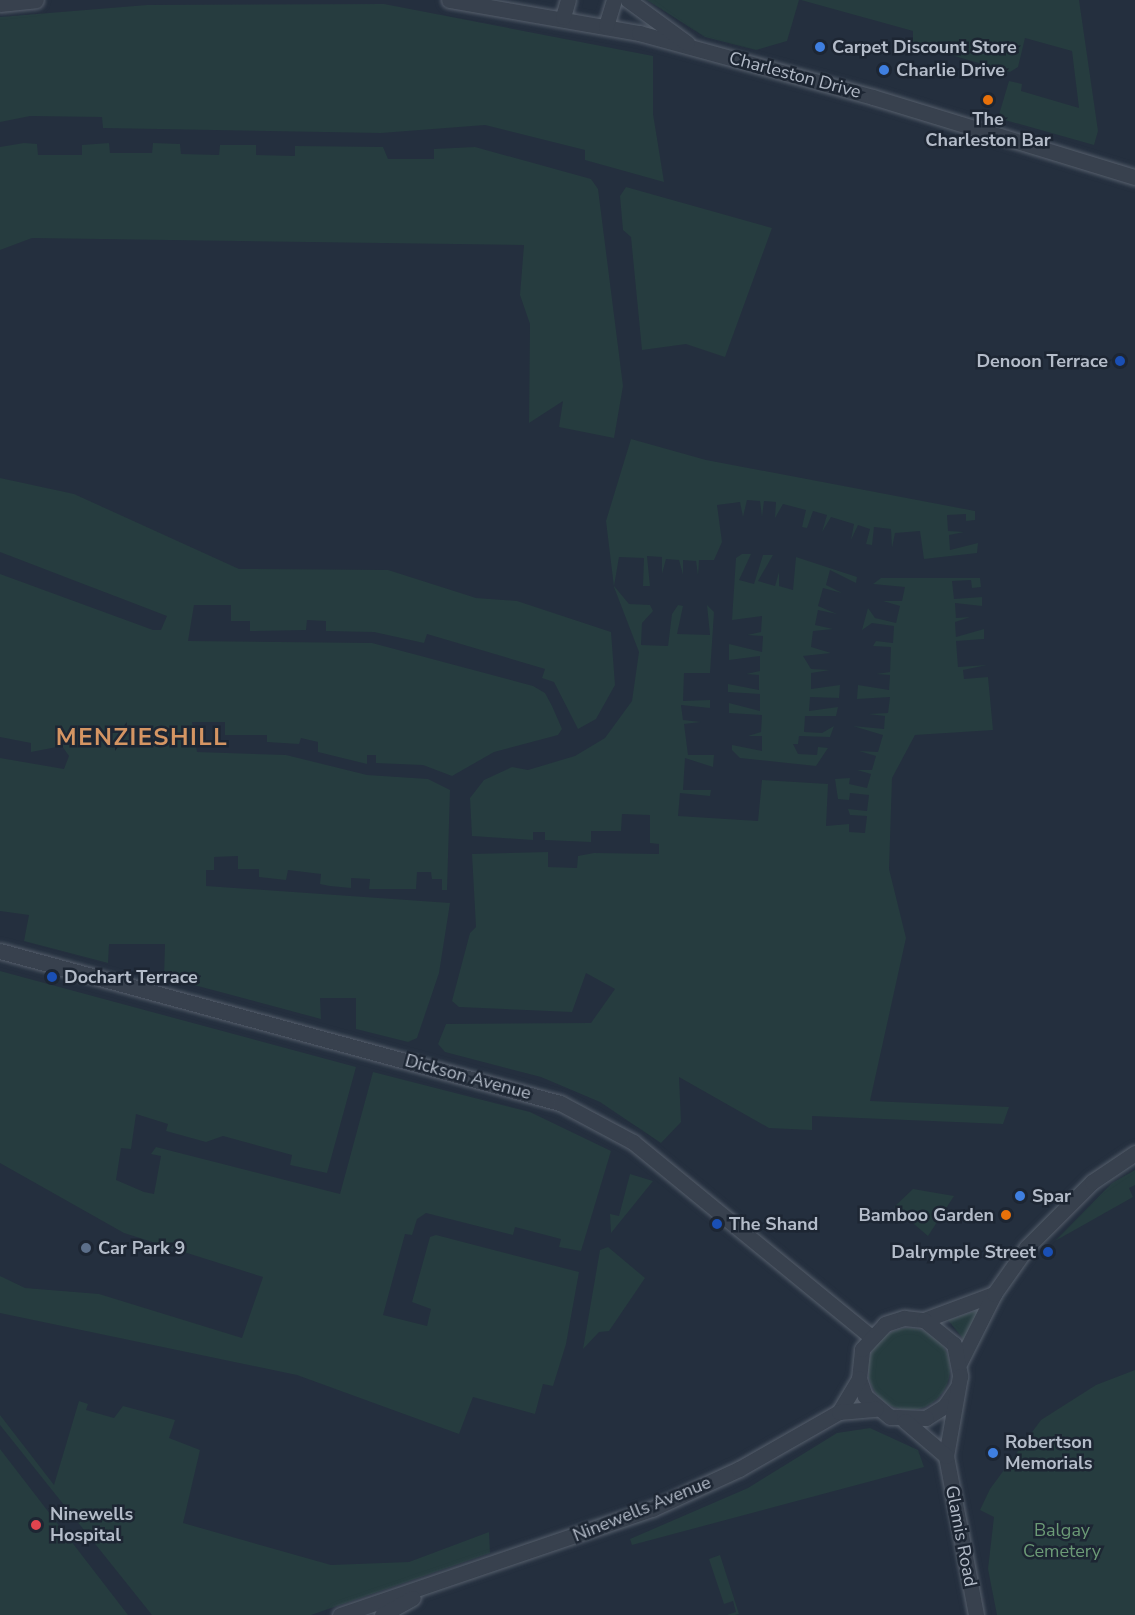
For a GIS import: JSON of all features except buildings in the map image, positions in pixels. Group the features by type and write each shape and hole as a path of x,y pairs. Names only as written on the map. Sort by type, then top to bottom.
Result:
{"street":[{"path":"0,4 36,0"},
{"name":"Charleston Drive","path":"449,0 563,17 694,48 1135,177"},
{"path":"563,17 568,0"},
{"path":"606,26 615,0"},
{"path":"628,0 694,48"},
{"name":"Dickson Avenue","path":"0,951 560,1103 633,1142 870,1336"},
{"name":"Glamis Road","path":"976,1615 946,1456 960,1362 994,1294 1065,1206 1135,1153"},
{"path":"946,1456 905,1420 876,1409 859,1379 860,1357 870,1336 885,1324 924,1320 994,1294"},
{"path":"924,1320 947,1337 960,1362"},
{"name":"Ninewells Avenue","path":"839,1412 859,1379"},
{"path":"905,1420 926,1418 945,1406 957,1388"},
{"name":"Ninewells Avenue","path":"340,1615 436,1586 652,1509 739,1469 839,1412 876,1409"},
{"name":"Ninewells Avenue","path":"382,1615 436,1586"}],"green space":[{"path":"647,0 799,0 787,41 756,50 705,37"},
{"path":"801,0 1079,0 1098,131 1094,145 998,118 1009,81 1022,84 1021,91 1079,108 1072,51 1025,38 1018,67 1010,72 913,44 913,31"},
{"path":"384,4 653,56 653,114 664,182 585,160 585,150 485,125 381,133 103,128 102,117 30,116 0,122 0,17 147,5"},
{"path":"24,143 37,144 38,155 82,155 82,145 109,143 110,153 152,153 153,143 180,144 181,154 219,155 220,145 256,145 256,155 295,156 295,146 383,147 388,159 434,159 434,149 475,147 591,179 598,189 623,386 614,438 559,427 563,401 529,423 530,324 520,295 524,245 32,238 0,250 0,147"},
{"path":"626,187 772,228 725,357 686,344 642,350 631,237 623,230 620,196"},
{"path":"631,439 706,460 975,511 975,520 966,521 966,514 947,515 948,531 964,532 949,535 950,550 978,543 977,553 924,559 920,531 895,533 892,548 891,529 874,527 872,545 866,544 870,529 858,525 851,540 854,524 831,517 822,532 827,515 813,511 807,528 802,527 806,510 783,504 775,518 776,502 764,501 762,517 760,501 747,500 743,517 740,502 717,505 722,542 714,560 699,560 698,576 696,561 683,560 683,575 679,560 666,559 662,574 662,557 647,556 650,586 643,586 644,558 619,557 614,586 629,604 650,605 653,611 642,623 641,645 668,646 672,614 678,605 683,606 677,634 710,635 707,605 714,612 710,673 684,673 683,701 710,700 710,708 681,705 683,720 701,722 684,724 688,755 714,755 713,767 685,758 683,790 711,790 710,796 680,793 678,816 758,821 762,780 828,784 826,826 849,824 849,832 865,833 867,816 850,815 848,809 867,811 869,795 850,793 849,800 838,799 835,779 850,778 849,784 867,788 871,774 857,770 872,770 876,756 859,751 878,752 883,735 853,726 884,729 885,716 868,714 888,713 890,697 857,699 858,685 889,690 890,675 876,674 890,672 891,647 873,646 876,641 893,643 894,626 872,623 862,630 868,608 875,618 896,623 900,606 883,601 902,601 905,587 873,584 881,578 980,578 981,587 972,588 971,580 952,581 954,599 982,597 982,606 955,603 956,618 970,617 955,622 956,637 984,629 984,639 956,641 958,667 987,665 963,670 964,679 988,677 993,730 915,735 892,778 889,869 906,938 870,1101 1009,1107 1003,1124 812,1116 812,1130 769,1128 679,1077 681,1122 661,1143 600,1102 541,1077 445,1052 438,1044 446,1024 591,1023 615,989 586,973 572,1012 459,1007 452,1001 470,933 476,927 472,854 548,852 548,867 577,868 578,856 594,853 659,854 659,844 650,843 650,815 622,814 621,831 591,831 591,842 545,840 545,832 533,832 533,840 472,836 470,798 484,780 512,767 528,770 575,756 605,738 632,701 639,652 614,587 606,521"},
{"path":"0,478 74,494 239,569 388,570 476,598 517,601 611,632 615,685 596,719 578,729 554,682 542,678 545,669 427,634 424,643 374,632 326,631 326,621 307,620 306,630 250,631 250,621 231,621 231,605 194,605 188,641 372,643 533,686 545,693 552,706 562,729 558,735 494,752 452,776 423,765 376,763 376,755 367,755 367,764 318,752 318,742 301,738 299,744 267,742 267,735 225,735 225,722 192,722 197,752 286,755 367,775 428,779 450,790 447,890 442,890 442,879 432,879 431,872 417,872 416,889 369,889 370,879 351,878 351,888 330,886 320,884 321,874 288,870 286,880 259,877 259,869 238,869 238,856 214,857 214,870 206,870 206,886 450,903 439,973 417,1038 408,1042 356,1029 356,998 320,998 321,1019 164,977 165,944 109,944 108,963 24,941 29,915 0,911 0,758 64,769 69,756 62,746 31,752 31,743 0,737 0,574 153,630 161,630 167,616 0,552"},
{"path":"742,554 751,554 739,580 754,584 763,555 773,555 758,581 775,586 779,572 779,586 793,590 796,557 857,577 856,583 830,570 826,585 842,593 823,588 818,606 837,614 818,610 815,625 833,629 813,631 811,647 831,653 803,656 811,669 830,670 811,673 811,689 840,685 839,698 810,697 809,711 838,707 836,716 805,716 804,732 822,733 834,726 830,737 799,736 798,744 793,744 798,754 817,755 818,747 828,748 816,766 740,758 732,750 732,745 762,751 762,736 748,736 761,732 762,715 729,713 729,703 760,711 760,694 728,692 728,684 759,690 759,675 746,674 760,671 760,656 729,660 729,644 762,652 763,636 747,635 761,632 762,616 732,620 736,558"},
{"path":"0,971 356,1067 327,1173 290,1165 292,1155 223,1136 206,1142 166,1131 168,1124 136,1114 131,1149 121,1148 116,1180 144,1192 154,1194 161,1156 151,1154 156,1147 340,1194 373,1072 530,1112 611,1151 581,1251 559,1247 561,1239 515,1227 513,1235 426,1213 417,1219 412,1235 405,1234 383,1315 427,1326 431,1309 412,1302 430,1237 436,1235 579,1272 566,1344 553,1386 543,1384 535,1414 473,1397 459,1434 297,1375 0,1313 0,1276 25,1288 99,1294 242,1338 263,1277 124,1233 0,1163"},
{"path":"1135,1170 1135,1185 1129,1188 1133,1197 1055,1241 1112,1183"},
{"path":"630,1174 653,1181 611,1233 610,1214 619,1216"},
{"path":"913,1189 954,1196 928,1236 894,1207"},
{"path":"608,1247 645,1278 609,1331 599,1332 583,1349 600,1250"},
{"path":"984,1308 965,1341 948,1320"},
{"path":"909,1328 925,1331 938,1340 947,1353 950,1369 947,1385 938,1398 925,1407 909,1410 893,1407 880,1398 871,1385 868,1369 871,1353 880,1340 893,1331"},
{"name":"Balgay Cemetery","path":"1135,1370 1135,1615 997,1615 988,1569 994,1517 980,1510 990,1489 1041,1420 1096,1385"},
{"path":"79,1401 88,1404 86,1410 114,1418 123,1406 175,1420 169,1438 200,1450 183,1523 331,1565 409,1562 489,1532 490,1553 311,1615 152,1615 0,1425 0,1415 54,1485"},
{"path":"870,1428 918,1450 924,1467 632,1545 630,1539 748,1488 837,1433"},
{"name":"Ninewells Hospital","path":"0,1449 128,1615 0,1615"},
{"path":"720,1555 739,1614 727,1615 736,1612 733,1601 724,1604 709,1559"}],"place":[{"name":"Carpet Discount Store","path":"820,47"},
{"name":"Charlie Drive","path":"884,70"},
{"name":"The Charleston Bar","path":"988,100"},
{"name":"Denoon Terrace","path":"1120,361"},
{"name":"Dochart Terrace","path":"52,977"},
{"name":"Spar","path":"1020,1196"},
{"name":"Bamboo Garden","path":"1006,1215"},
{"name":"The Shand","path":"717,1224"},
{"name":"Car Park 9","path":"86,1248"},
{"name":"Dalrymple Street","path":"1048,1252"},
{"name":"Robertson Memorials","path":"993,1453"},
{"name":"Ninewells Hospital","path":"36,1525"}],"district":[{"name":"MENZIESHILL","path":"142,738"}]}
